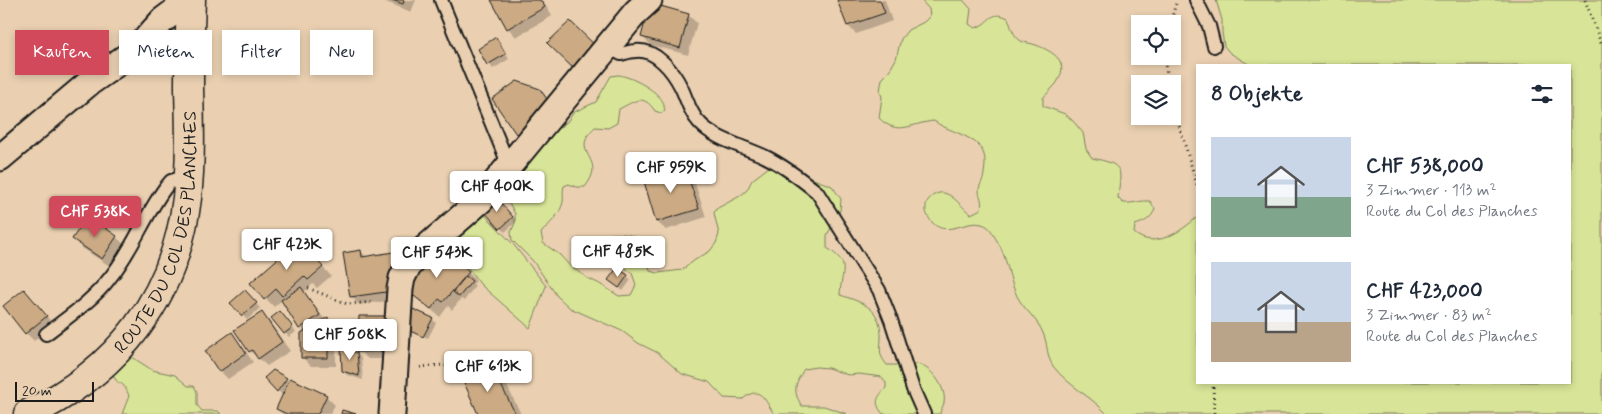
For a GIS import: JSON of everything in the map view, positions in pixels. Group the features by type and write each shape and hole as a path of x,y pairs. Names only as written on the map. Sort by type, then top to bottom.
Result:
{"street":[{"path":"392,414 399,299 402,278 407,268 421,252 481,200 636,12 649,0"},
{"path":"0,158 90,83 136,50 163,20 191,2"},
{"name":"ROUTE DU COL DES PLANCHES","path":"28,414 63,395 94,373 122,347 145,318 162,287 175,253 186,199 191,2"}],"lane":[{"path":"441,0 509,166"},
{"path":"1196,0 1209,26 1214,46"},
{"path":"608,47 620,54 638,50 656,56 665,62 681,86 688,105 699,123 718,136 765,157 802,180 817,192 879,290 891,320 913,389 924,414"},
{"path":"46,334 90,300 109,280 165,188 171,181 188,176"}],"path":[{"path":"1173,15 1177,0"},
{"path":"1585,0 1602,46"},
{"path":"1179,125 1196,181"},
{"path":"308,288 347,304 399,299"},
{"path":"395,364 414,368 443,364 466,371"},
{"path":"1213,384 1214,414"}],"green space":[{"path":"921,0 963,0 971,9 969,24 975,28 997,15 1008,18 1018,39 1049,51 1058,59 1062,70 1056,84 1043,98 1043,106 1065,114 1073,121 1083,133 1086,149 1092,158 1103,160 1116,166 1120,174 1118,198 1123,203 1150,201 1155,209 1152,215 1142,223 1135,225 1134,233 1150,240 1159,239 1175,233 1196,218 1196,384 1571,384 1571,64 1248,64 1230,53 1224,46 1222,20 1216,0 1602,0 1602,414 1107,414 1053,366 1049,358 1043,333 1017,296 1003,253 989,228 974,223 944,229 931,221 927,214 927,202 932,196 939,193 945,193 954,198 971,214 981,209 982,203 979,190 983,179 985,163 984,154 980,147 974,141 934,121 899,128 886,124 879,118 882,79 896,59 901,39 908,30 924,22 930,16 929,9"},
{"path":"618,75 649,88 660,97 665,110 661,113 655,111 651,105 643,100 634,101 619,109 617,123 608,128 595,127 591,131 585,145 593,166 591,178 585,187 576,187 569,184 564,186 563,202 559,211 541,233 543,243 587,278 619,296 631,295 636,285 632,273 601,254 602,244 610,234 625,234 639,239 645,247 650,271 658,273 682,270 710,251 716,243 719,234 714,213 716,209 740,196 747,190 752,180 773,164 832,186 841,199 840,211 827,235 827,248 840,259 842,264 843,274 840,295 857,301 875,314 881,329 881,353 887,365 921,365 932,373 943,390 944,403 940,414 883,414 877,404 878,398 886,388 886,383 882,377 859,374 848,375 828,368 816,367 804,369 798,379 796,392 802,406 824,406 847,414 774,414 765,399 758,393 743,399 724,398 709,382 682,374 658,353 638,343 622,331 570,308 557,296 533,261 512,240 511,232 515,223 515,214 511,206 500,197 499,192 502,188 515,195 521,192 523,189 521,177 525,162 537,152 545,138 567,122 574,112 596,102 611,76"},
{"path":"485,215 513,244 546,286 530,328 481,285 451,245"},
{"path":"132,357 152,370 175,375 188,386 194,386 197,392 197,405 202,411 218,411 221,414 122,414 129,396 124,386 116,380 113,372 124,360"}],"building":[{"path":"392,0 404,0 403,4"},
{"path":"491,0 540,0 545,7 507,29"},
{"path":"837,0 880,0 885,13 847,26"},
{"path":"650,3 689,14 680,48 641,37"},
{"path":"570,21 600,50 578,73 547,43"},
{"path":"496,37 506,54 487,65 478,49"},
{"path":"517,81 540,89 553,108 516,134 492,99"},
{"path":"684,165 699,209 656,222 643,178"},
{"path":"495,196 513,217 500,229 482,209"},
{"path":"88,216 117,236 102,259 72,239"},
{"path":"299,240 323,267 308,280 304,276 282,296 276,289 264,300 250,283"},
{"path":"440,248 469,272 443,302 439,299 431,309 406,290"},
{"path":"361,250 362,257 400,251 393,291 350,297 343,253"},
{"path":"617,268 628,275 619,288 608,280"},
{"path":"466,276 472,281 459,297 453,292"},
{"path":"301,287 320,315 299,329 281,300"},
{"path":"24,289 47,316 25,334 3,306"},
{"path":"245,290 257,303 242,316 230,303"},
{"path":"413,309 433,318 423,337 404,328"},
{"path":"280,311 293,327 284,334 271,318"},
{"path":"262,312 282,342 258,359 252,350 249,352 234,330"},
{"path":"359,316 389,316 389,351 358,352"},
{"path":"328,317 328,358 301,358 301,333"},
{"path":"232,332 246,353 219,372 205,351"},
{"path":"349,346 349,352 357,352 359,376 342,371 341,347"},
{"path":"491,365 514,414 478,414 462,378"},
{"path":"273,370 287,378 277,392 264,378"},
{"path":"290,378 327,395 318,414 287,414 276,409"},
{"path":"342,410 356,414 341,414"}]}
